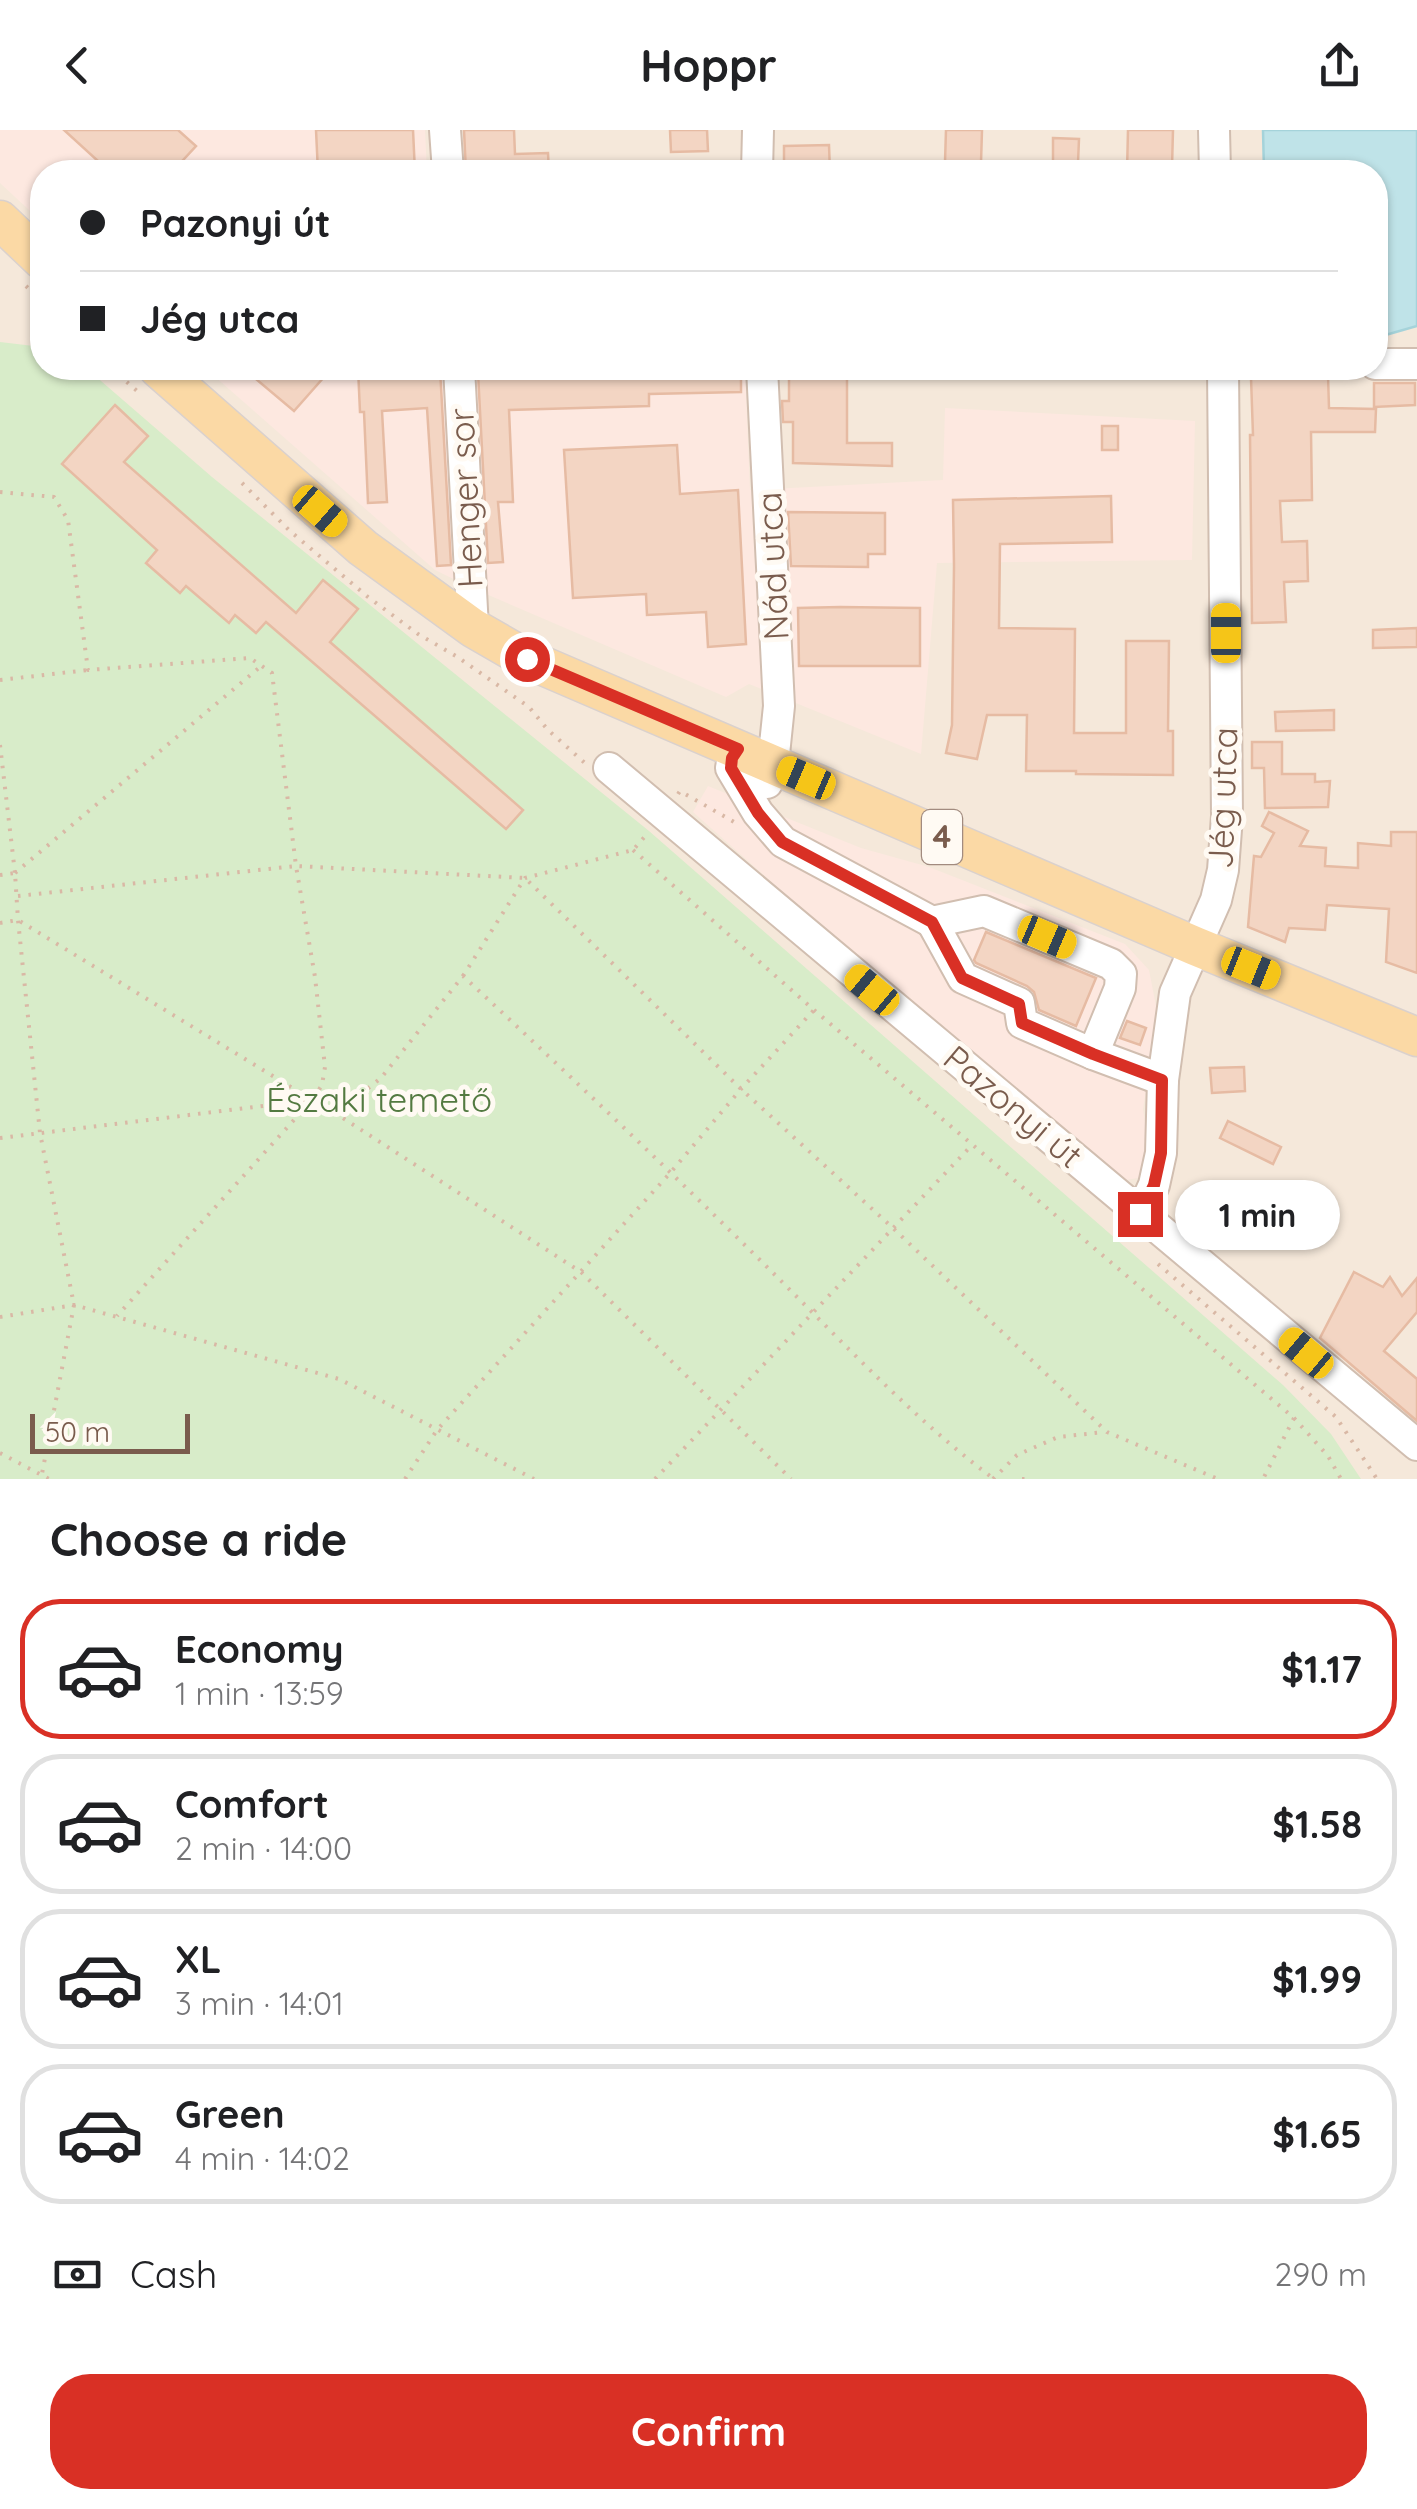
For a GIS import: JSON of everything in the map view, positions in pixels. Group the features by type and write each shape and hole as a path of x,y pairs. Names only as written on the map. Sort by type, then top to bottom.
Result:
{"main road":[{"path":"0,220 30,249"},
{"name":"4","path":"172,380 363,548 473,628 527,659 1195,946 1417,1037"}],"street":[{"path":"445,130 447,160"},
{"path":"757,160 758,130"},
{"path":"1214,130 1215,160"},
{"path":"1388,364 1417,364"},
{"name":"Henger sor","path":"460,380 473,628"},
{"name":"Nád utca","path":"763,380 779,706 766,822"},
{"name":"Jég utca","path":"1140,1214 1154,1185 1161,1153 1162,1080 1174,993 1216,900 1223,870 1227,816 1223,380"},
{"path":"728,744 731,768 782,842 932,922 962,978 1019,1004 1022,1023 1162,1080"},
{"name":"Pazonyi út","path":"598,767 672,803 1140,1214 1417,1446"},
{"path":"932,922 984,911 1111,964 1121,974 1120,988 1093,1054"}],"path":[{"path":"0,492 54,497 68,520 88,670"},
{"path":"290,530 368,597 529,707 548,730 598,767"},
{"path":"0,680 250,658 272,673 325,1067 322,1085 116,1316"},
{"path":"0,876 15,873 261,666"},
{"path":"0,746 40,1134 74,1305 42,1477"},
{"path":"18,896 296,866 525,878 633,850 672,803 748,830 766,822"},
{"path":"633,850 814,1010 1294,1418 1328,1456 1342,1479"},
{"path":"332,1110 381,1078 462,976 525,878"},
{"path":"525,878 741,1089 1106,1432 1218,1479"},
{"path":"0,922 18,920 332,1110 581,1272 792,1479"},
{"path":"462,976 671,1172 888,1387 993,1479 1018,1456 1058,1437 1106,1432"},
{"path":"405,1479 437,1430 814,1010"},
{"path":"0,1138 312,1100"},
{"path":"655,1479 972,1145"},
{"path":"0,1317 74,1305 339,1380 534,1479"},
{"path":"1263,1479 1294,1418"},
{"path":"0,1453 49,1479"},
{"path":"1022,1479 1032,1479"}],"shaded area":[{"path":"0,130 1417,130 1417,1479 0,1479"},
{"path":"0,130 425,130 426,160 30,160 30,211 0,183"},
{"path":"219,380 745,380 750,490 943,480 945,408 1195,421 1192,560 937,563 921,754 749,684 726,697 435,570"},
{"path":"708,786 861,848 929,867 1125,944 1149,970 1156,1006 1143,1109 1149,1149 1146,1171 1138,1178 1126,1180 939,1029 822,927 693,812"}],"green space":[{"name":"Északi temető","path":"0,342 30,346 30,380 100,380 212,477 649,831 1283,1385 1331,1434 1361,1479 0,1479"}],"water":[{"path":"1263,130 1417,130 1417,326 1388,334 1388,160 1264,160"}],"building":[{"path":"64,130 178,130 196,146 183,160 97,160"},
{"path":"316,130 413,130 414,160 317,160"},
{"path":"464,130 514,130 515,154 548,153 548,160 465,160"},
{"path":"670,130 707,130 708,151 671,152"},
{"path":"946,130 982,130 981,160 945,160"},
{"path":"1128,130 1173,130 1172,160 1127,160"},
{"path":"1053,138 1079,139 1078,160 1053,160"},
{"path":"829,145 830,160 784,160 784,146"},
{"path":"257,380 321,380 294,411"},
{"path":"359,380 441,380 451,565 437,566 427,408 382,411 387,502 368,503 364,412 360,412"},
{"path":"478,380 741,380 741,392 649,394 649,406 509,410 513,502 498,502 503,562 488,563"},
{"path":"789,380 847,380 847,443 892,443 892,466 793,463 793,422 783,422 782,401 789,401"},
{"path":"1251,380 1328,380 1329,408 1376,409 1375,432 1311,432 1312,500 1280,501 1282,542 1307,541 1308,581 1284,582 1286,622 1252,623"},
{"path":"1374,383 1415,383 1415,405 1374,407"},
{"path":"115,405 148,436 124,462 296,613 323,580 358,609 330,642 523,810 506,829 266,622 256,633 235,615 229,623 186,586 180,593 146,563 157,550 62,464"},
{"path":"1102,426 1118,426 1118,450 1102,450"},
{"path":"677,445 680,494 738,490 746,644 708,647 706,612 647,615 646,594 573,598 564,450"},
{"path":"1111,496 1112,542 1000,544 999,628 1075,629 1074,733 1126,733 1126,641 1169,641 1168,731 1173,731 1173,775 1026,771 1027,715 987,715 977,759 946,753 952,725 953,500"},
{"path":"788,512 885,513 885,554 868,554 868,567 791,566"},
{"path":"798,608 920,608 920,666 799,666"},
{"path":"1417,628 1417,647 1373,648 1373,630"},
{"path":"1334,710 1334,730 1276,731 1275,712"},
{"path":"1252,742 1282,742 1282,774 1315,774 1315,782 1330,781 1328,807 1265,808 1264,768 1252,768"},
{"path":"1269,812 1308,831 1300,846 1326,848 1325,866 1358,868 1358,843 1391,846 1391,832 1417,832 1417,973 1386,962 1389,909 1327,905 1325,930 1289,928 1285,942 1248,927 1254,856 1261,857 1274,833 1262,826"},
{"path":"986,932 1096,978 1076,1026 1039,1010 1034,992 1027,986 976,963"},
{"path":"1127,1021 1146,1028 1140,1045 1120,1038"},
{"path":"1244,1067 1245,1091 1212,1093 1210,1068"},
{"path":"1228,1121 1281,1147 1273,1164 1220,1138"},
{"path":"1354,1272 1383,1287 1390,1277 1402,1296 1417,1278 1417,1312 1384,1351 1417,1379 1417,1421 1320,1338"}],"route":[{"path":"527,659 738,749 731,768 758,813 782,842 932,922 962,978 1019,1004 1022,1023 1162,1080 1161,1153 1154,1185 1140,1214"}]}
